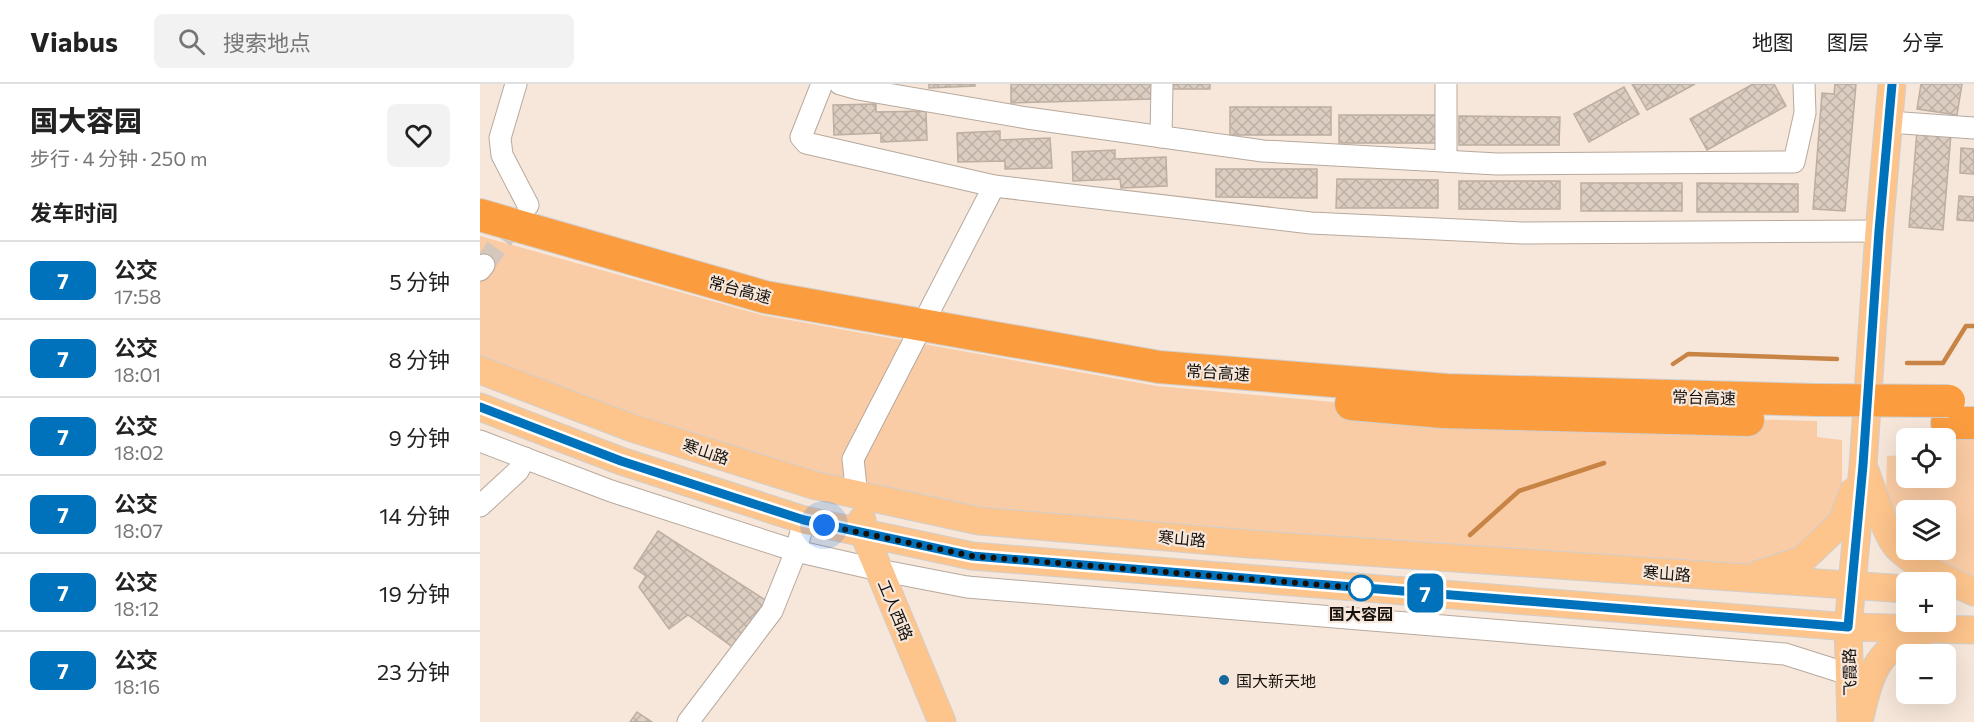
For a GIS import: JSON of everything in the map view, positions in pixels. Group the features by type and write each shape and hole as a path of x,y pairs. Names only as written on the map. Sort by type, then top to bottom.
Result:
{"highway":[{"name":"常台高速","path":"480,215 765,297 1159,367 1447,390 1817,411"},
{"name":"常台高速","path":"481,257 762,315 1156,386 1443,412 1961,412"}],"main road":[{"name":"飞霞路","path":"1851,722 1848,627 1863,465 1879,231 1892,84"},
{"name":"寒山路","path":"480,370 632,428 813,485 979,521 1249,544 1896,588"},
{"path":"480,407 621,461 804,520 972,556 1799,624 1896,628"},
{"path":"1745,578 1802,560 1842,522 1863,465"},
{"path":"1863,465 1877,505 1896,546 1934,574 1974,592"},
{"name":"工人西路","path":"857,496 864,534 942,722"},
{"path":"1956,591 1974,592"},
{"path":"1799,624 1825,636 1848,674"},
{"path":"1956,630 1974,630"},
{"path":"1858,722 1867,688 1884,654 1908,638 1925,632"}],"street":[{"path":"516,84 500,138 502,155 528,205"},
{"path":"822,84 801,137 806,143 994,186 1311,223 1522,233 1879,231"},
{"path":"840,84 1016,116 1263,151 1497,164 1794,162 1805,113 1804,84"},
{"path":"1161,137 1162,84"},
{"path":"1446,84 1446,161"},
{"path":"1889,122 1974,128"},
{"path":"857,496 853,459 994,186"},
{"path":"480,441 611,491 796,551 967,587 1785,654 1848,674"},
{"path":"480,506 518,471 525,458"},
{"path":"688,722 772,611 796,551 804,520"}],"shaded area":[{"path":"480,236 762,315 1157,386 1443,412 1817,421 1817,437 1842,440 1842,522 1745,578 979,521 480,370"},
{"path":"1947,423 1974,423 1974,592 1956,584 1956,572 1930,572 1914,560 1956,560 1956,500 1896,500 1896,546 1877,505 1886,489 1887,456 1896,456 1896,488 1956,488 1956,428 1945,428"}],"building":[{"path":"929,84 975,84 975,86 929,88"},
{"path":"1011,84 1152,84 1153,99 1011,103"},
{"path":"1172,84 1210,84 1210,89 1172,89"},
{"path":"1632,84 1695,84 1647,110"},
{"path":"1753,84 1774,84 1786,106 1707,150 1690,119"},
{"path":"1835,84 1856,84 1845,211 1813,209 1822,93 1834,94"},
{"path":"1921,84 1962,84 1957,115 1917,109"},
{"path":"1624,87 1639,114 1589,142 1574,114"},
{"path":"876,104 876,112 926,111 927,140 881,142 881,133 834,135 833,105"},
{"path":"1230,107 1331,107 1331,135 1230,135"},
{"path":"1339,115 1440,115 1440,143 1339,143"},
{"path":"1459,116 1560,117 1559,145 1459,145"},
{"path":"1000,131 1000,140 1050,138 1052,168 1005,169 1005,161 958,162 957,133"},
{"path":"1917,131 1951,134 1943,230 1909,227"},
{"path":"1961,148 1974,149 1974,174 1960,173"},
{"path":"1115,150 1115,159 1166,157 1167,186 1121,188 1120,179 1073,181 1072,152"},
{"path":"1216,169 1317,169 1317,198 1216,197"},
{"path":"1337,179 1438,180 1438,208 1336,208"},
{"path":"1459,181 1560,181 1560,209 1459,209"},
{"path":"1581,183 1682,183 1682,211 1581,211"},
{"path":"1697,183 1798,184 1798,212 1697,212"},
{"path":"1959,196 1974,197 1974,221 1957,220"},
{"path":"658,531 770,603 734,648 688,615 669,629 639,587 646,576 634,568"},
{"path":"637,712 652,722 630,722"}],"waterway":[{"path":"1907,363 1943,363 1966,326 1974,326"},
{"path":"1673,364 1688,354 1837,359"},
{"path":"1470,535 1519,491 1604,463"}],"tunnel":[{"path":"484,265 520,215"}],"bus line":[{"name":"7","path":"480,407 621,461 804,520 972,556 1848,627 1863,465 1879,231 1892,84"}],"place":[{"name":"国大容园","path":"1361,588"},
{"name":"国大新天地","path":"1224,680"}],"route":[{"path":"824,525 972,556 1371,589 1361,588"}]}
